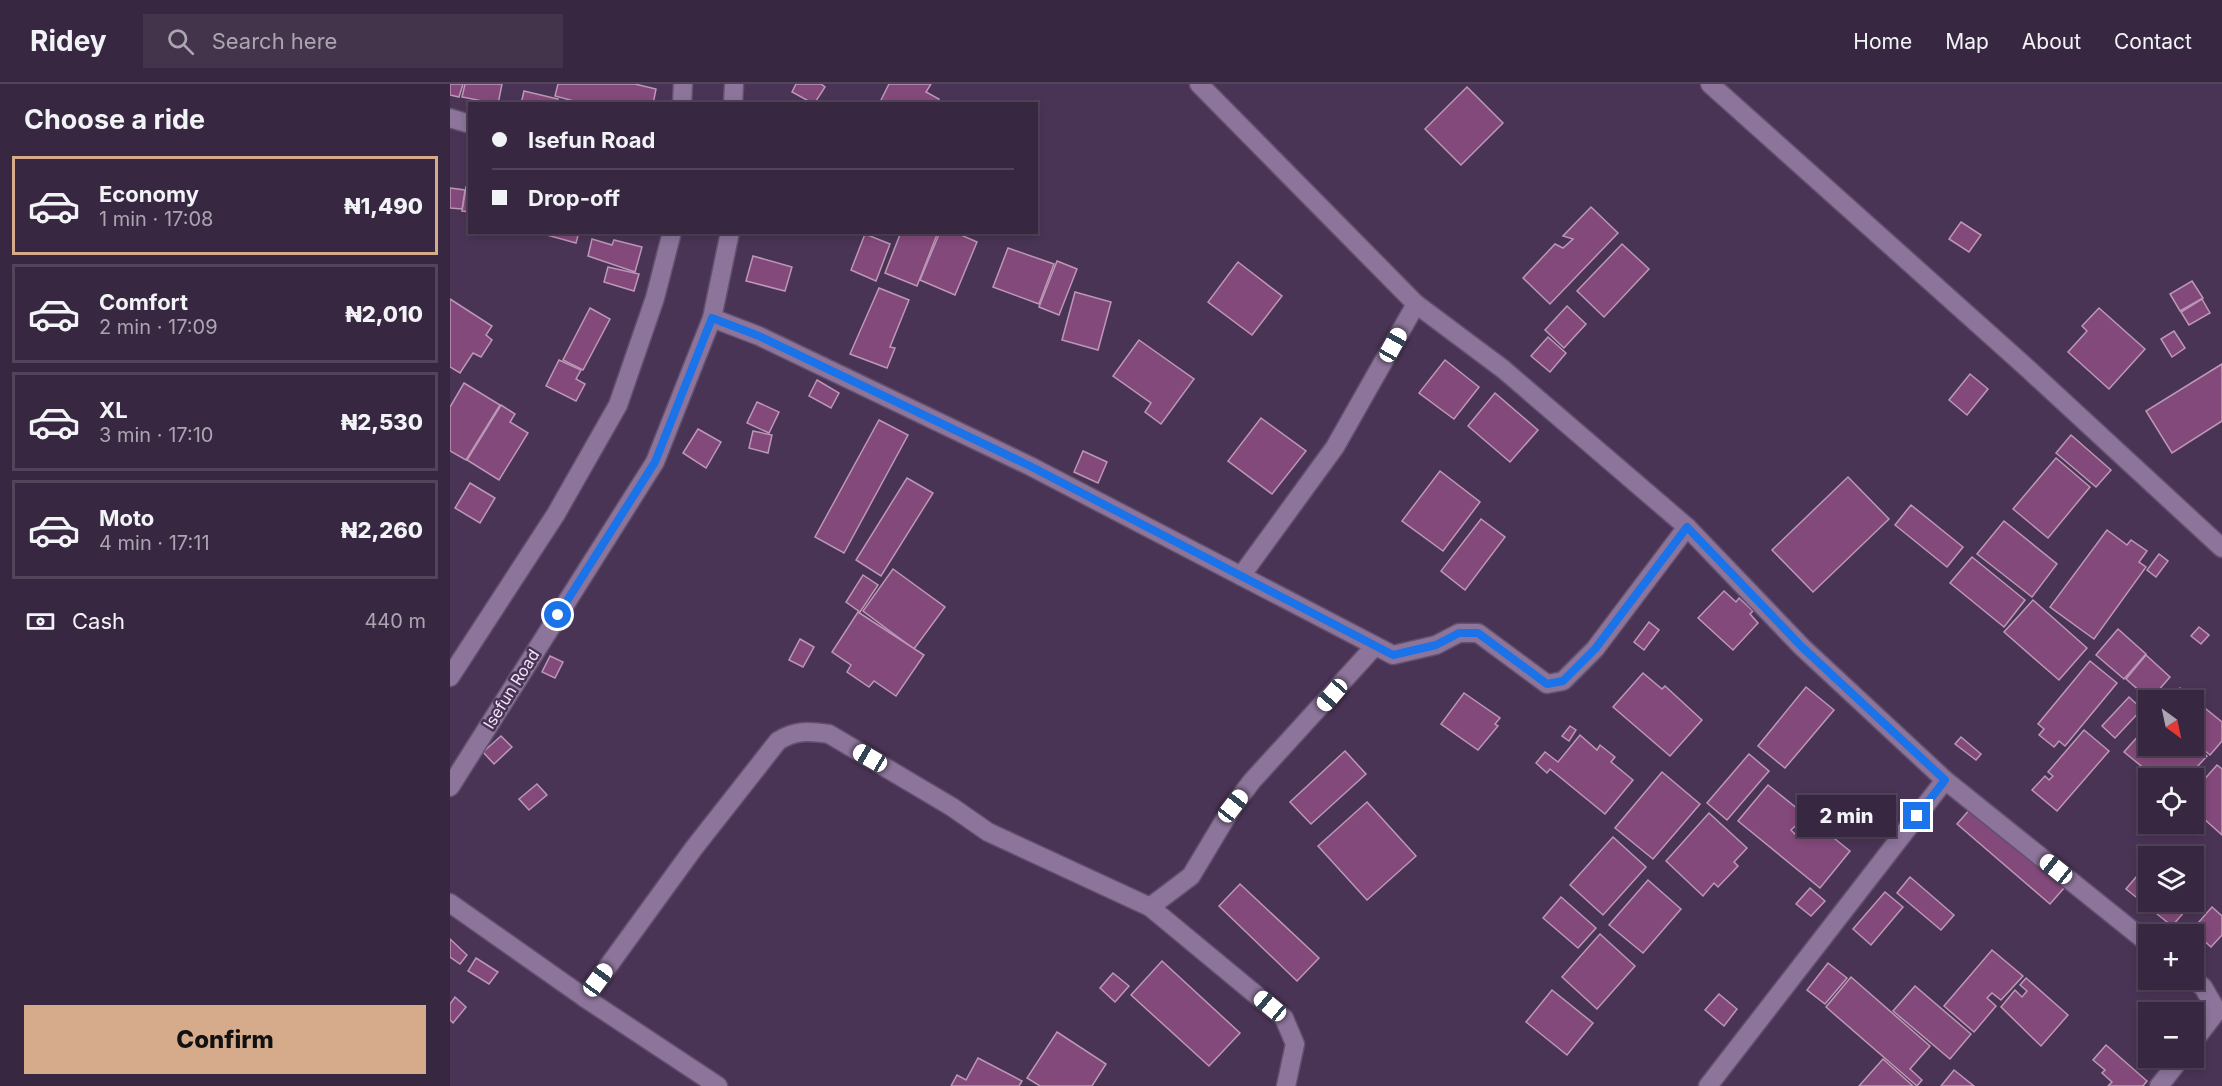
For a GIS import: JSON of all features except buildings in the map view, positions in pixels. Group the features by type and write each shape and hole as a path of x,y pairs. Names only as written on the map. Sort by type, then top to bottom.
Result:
{"street":[{"path":"682,102 683,84"},
{"path":"734,84 734,102"},
{"path":"1199,84 1416,304 1503,369 1687,527 1802,647 1945,780 2138,935"},
{"path":"1710,84 2026,367 2222,548"},
{"path":"450,118 468,123"},
{"path":"450,677 556,514 618,405 655,298 671,234"},
{"name":"Isefun Road","path":"450,787 655,462 712,318 730,234"},
{"path":"1241,576 1335,447 1416,304"},
{"path":"712,318 759,336 1030,466 1393,655 1436,645 1459,633 1478,633 1547,684 1563,681 1595,649 1687,527"},
{"path":"1150,907 1191,876 1233,806 1252,781 1292,741 1375,646"},
{"path":"585,998 694,848 778,741 789,733 805,731 829,734 952,807 988,832 1150,907 1284,1018 1295,1044 1286,1086"},
{"path":"1708,1086 1945,780"},
{"path":"450,903 585,998 718,1086"},
{"path":"2204,989 2217,1011 2204,1028"},
{"path":"2159,1086 2173,1068"}],"route":[{"path":"558,615 655,462 712,318 759,336 1030,466 1393,655 1436,645 1459,633 1478,633 1547,684 1563,681 1595,649 1687,527 1802,647 1945,780 1917,816"}]}
